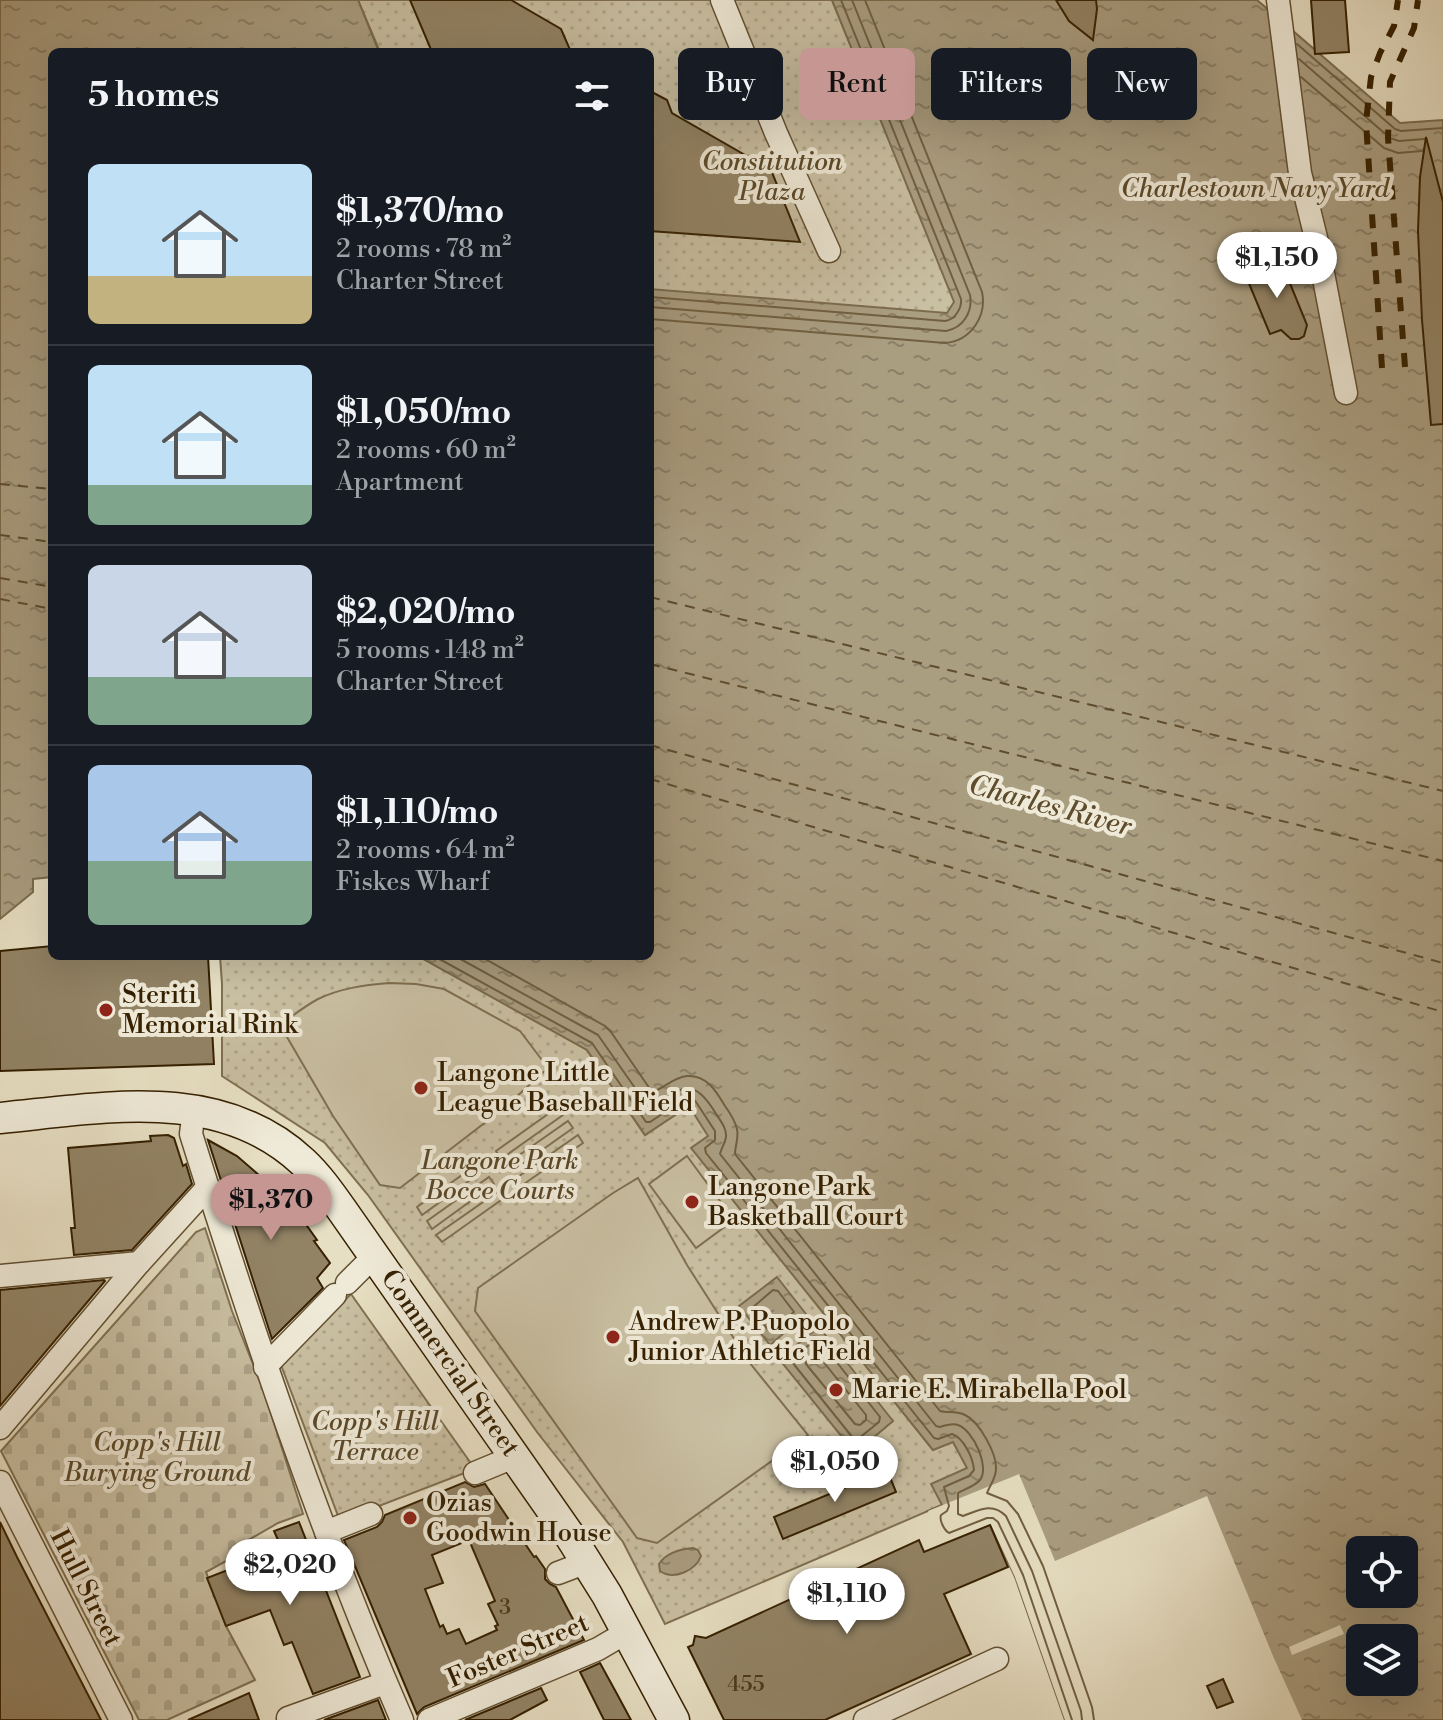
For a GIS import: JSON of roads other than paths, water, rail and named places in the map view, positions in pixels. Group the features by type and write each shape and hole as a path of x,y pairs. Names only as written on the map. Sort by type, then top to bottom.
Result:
{"main road":[{"name":"Commercial Street","path":"0,1118 135,1106 194,1109 227,1117 264,1135 301,1161 322,1182 587,1562 674,1720"}],"street":[{"path":"722,0 776,133 829,251"},
{"path":"1278,0 1300,173 1317,242 1346,393"},
{"path":"194,1109 191,1134 265,1367 326,1532 402,1720"},
{"path":"0,1428 139,1263 208,1187"},
{"path":"265,1367 374,1256"},
{"path":"0,1276 139,1263"},
{"path":"475,1473 516,1456"},
{"name":"Hull Street","path":"0,1482 121,1720"},
{"path":"326,1532 371,1514"},
{"path":"558,1573 587,1562"},
{"name":"Foster Street","path":"429,1720 552,1678 627,1632"},
{"path":"865,1720 997,1659"},
{"path":"288,1718 385,1683"}],"water":[{"path":"0,0 358,0 377,48 48,48 48,877 33,879 33,892 0,919"},
{"name":"Charles River","path":"832,0 1257,0 1400,123 1443,120 1443,1720 1065,1720 1015,1577 991,1525 928,1511 942,1505 931,1484 967,1468 953,1442 933,1450 691,1148 708,1136 689,1106 645,1135 587,1050 425,960 654,960 654,289 947,313 954,302 880,120 915,120 915,48 851,48"},
{"path":"777,1277 806,1314 770,1345 739,1306"},
{"name":"Marie E. Mirabella Pool","path":"819,1327 893,1421 855,1453 779,1359"},
{"path":"693,1548 701,1556 690,1570 672,1575 660,1571 659,1564 666,1557"}],"railway":[{"path":"1382,368 1366,122 1371,77 1394,26 1398,0"},
{"path":"1405,367 1388,138 1390,82 1414,28 1418,0"}],"place":[{"name":"Steriti Memorial Rink","path":"106,1010"},
{"name":"Langone Little League Baseball Field","path":"421,1088"},
{"name":"Langone Park Basketball Court","path":"692,1202"},
{"name":"Andrew P. Puopolo Junior Athletic Field","path":"613,1337"},
{"name":"Marie E. Mirabella Pool","path":"836,1390"},
{"name":"Ozias Goodwin House","path":"410,1518"}],"park label":[{"name":"Constitution Plaza","path":"772,177"},
{"name":"Charlestown Navy Yard","path":"1255,189"},
{"name":"Langone Park Bocce Courts","path":"500,1176"},
{"name":"Copp's Hill Terrace","path":"375,1437"},
{"name":"Copp's Hill Burying Ground","path":"157,1458"}]}
